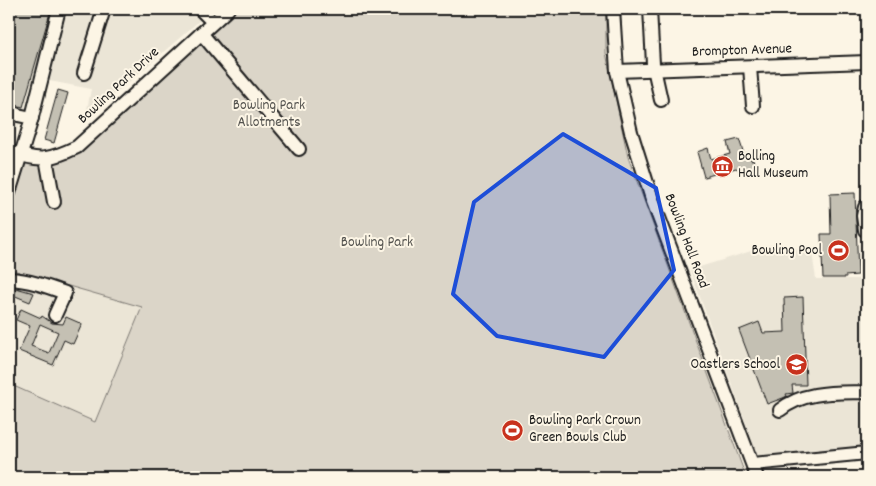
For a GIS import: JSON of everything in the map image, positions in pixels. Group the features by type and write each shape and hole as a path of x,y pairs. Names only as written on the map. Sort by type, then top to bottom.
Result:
{"street":[{"path":"9,193 14,153 32,118 59,9"},
{"path":"84,73 104,9"},
{"path":"200,9 213,22"},
{"name":"Bowling Park Drive","path":"14,153 37,160 57,157 77,147 228,9"},
{"name":"Bowling Hall Road","path":"613,9 617,71 631,132 652,199 757,477"},
{"path":"650,9 654,70 661,100"},
{"path":"201,33 299,149"},
{"name":"Brompton Avenue","path":"617,71 867,62"},
{"path":"750,67 753,106"},
{"path":"9,110 18,115 32,118"},
{"path":"46,158 54,202"},
{"path":"867,206 863,216 865,230 867,230"},
{"path":"9,279 38,283 65,293 55,315"},
{"path":"780,410 788,403 808,395 867,392"},
{"path":"753,464 867,453"}],"highlighted area":[{"path":"563,134 656,188 674,270 604,357 497,336 453,294 474,202"}],"shaded area":[{"path":"9,9 213,9 85,120 91,89 34,78 14,141 9,139"},
{"name":"Oastlers School","path":"774,244 812,253 816,279 867,279 867,451 759,459 690,270"},
{"path":"9,269 142,307 95,422 9,384"}],"green space":[{"name":"Bowling Park","path":"229,9 606,9 606,53 628,157 746,477 9,477 9,384 95,422 142,307 9,269 9,193 20,155 57,157"}],"building":[{"path":"9,9 51,9 23,107 12,104 14,88 9,86"},
{"path":"58,90 68,93 54,143 44,140"},
{"path":"739,139 744,154 749,152 756,169 746,172 745,167 739,170 736,168 704,177 697,152 708,148 711,159 730,154 727,142"},
{"path":"855,193 858,275 845,276 845,278 823,278 821,234 831,234 830,194"},
{"path":"16,288 34,293 30,302 13,295"},
{"path":"803,297 806,385 792,385 793,393 786,394 787,396 767,404 739,330 759,322 763,333 785,332 784,298"},
{"path":"21,309 41,318 42,316 52,323 63,324 66,317 82,324 73,344 64,340 53,365 19,351 30,326 16,320","holes":["40,324 58,332 49,353 31,346"]}],"place":[{"name":"Bolling Hall Museum","path":"722,166"},
{"name":"Bowling Pool","path":"838,251"},
{"name":"Oastlers School","path":"796,365"},
{"name":"Bowling Park Crown Green Bowls Club","path":"513,430"}],"park label":[{"name":"Bowling Park Allotments","path":"269,114"}]}
